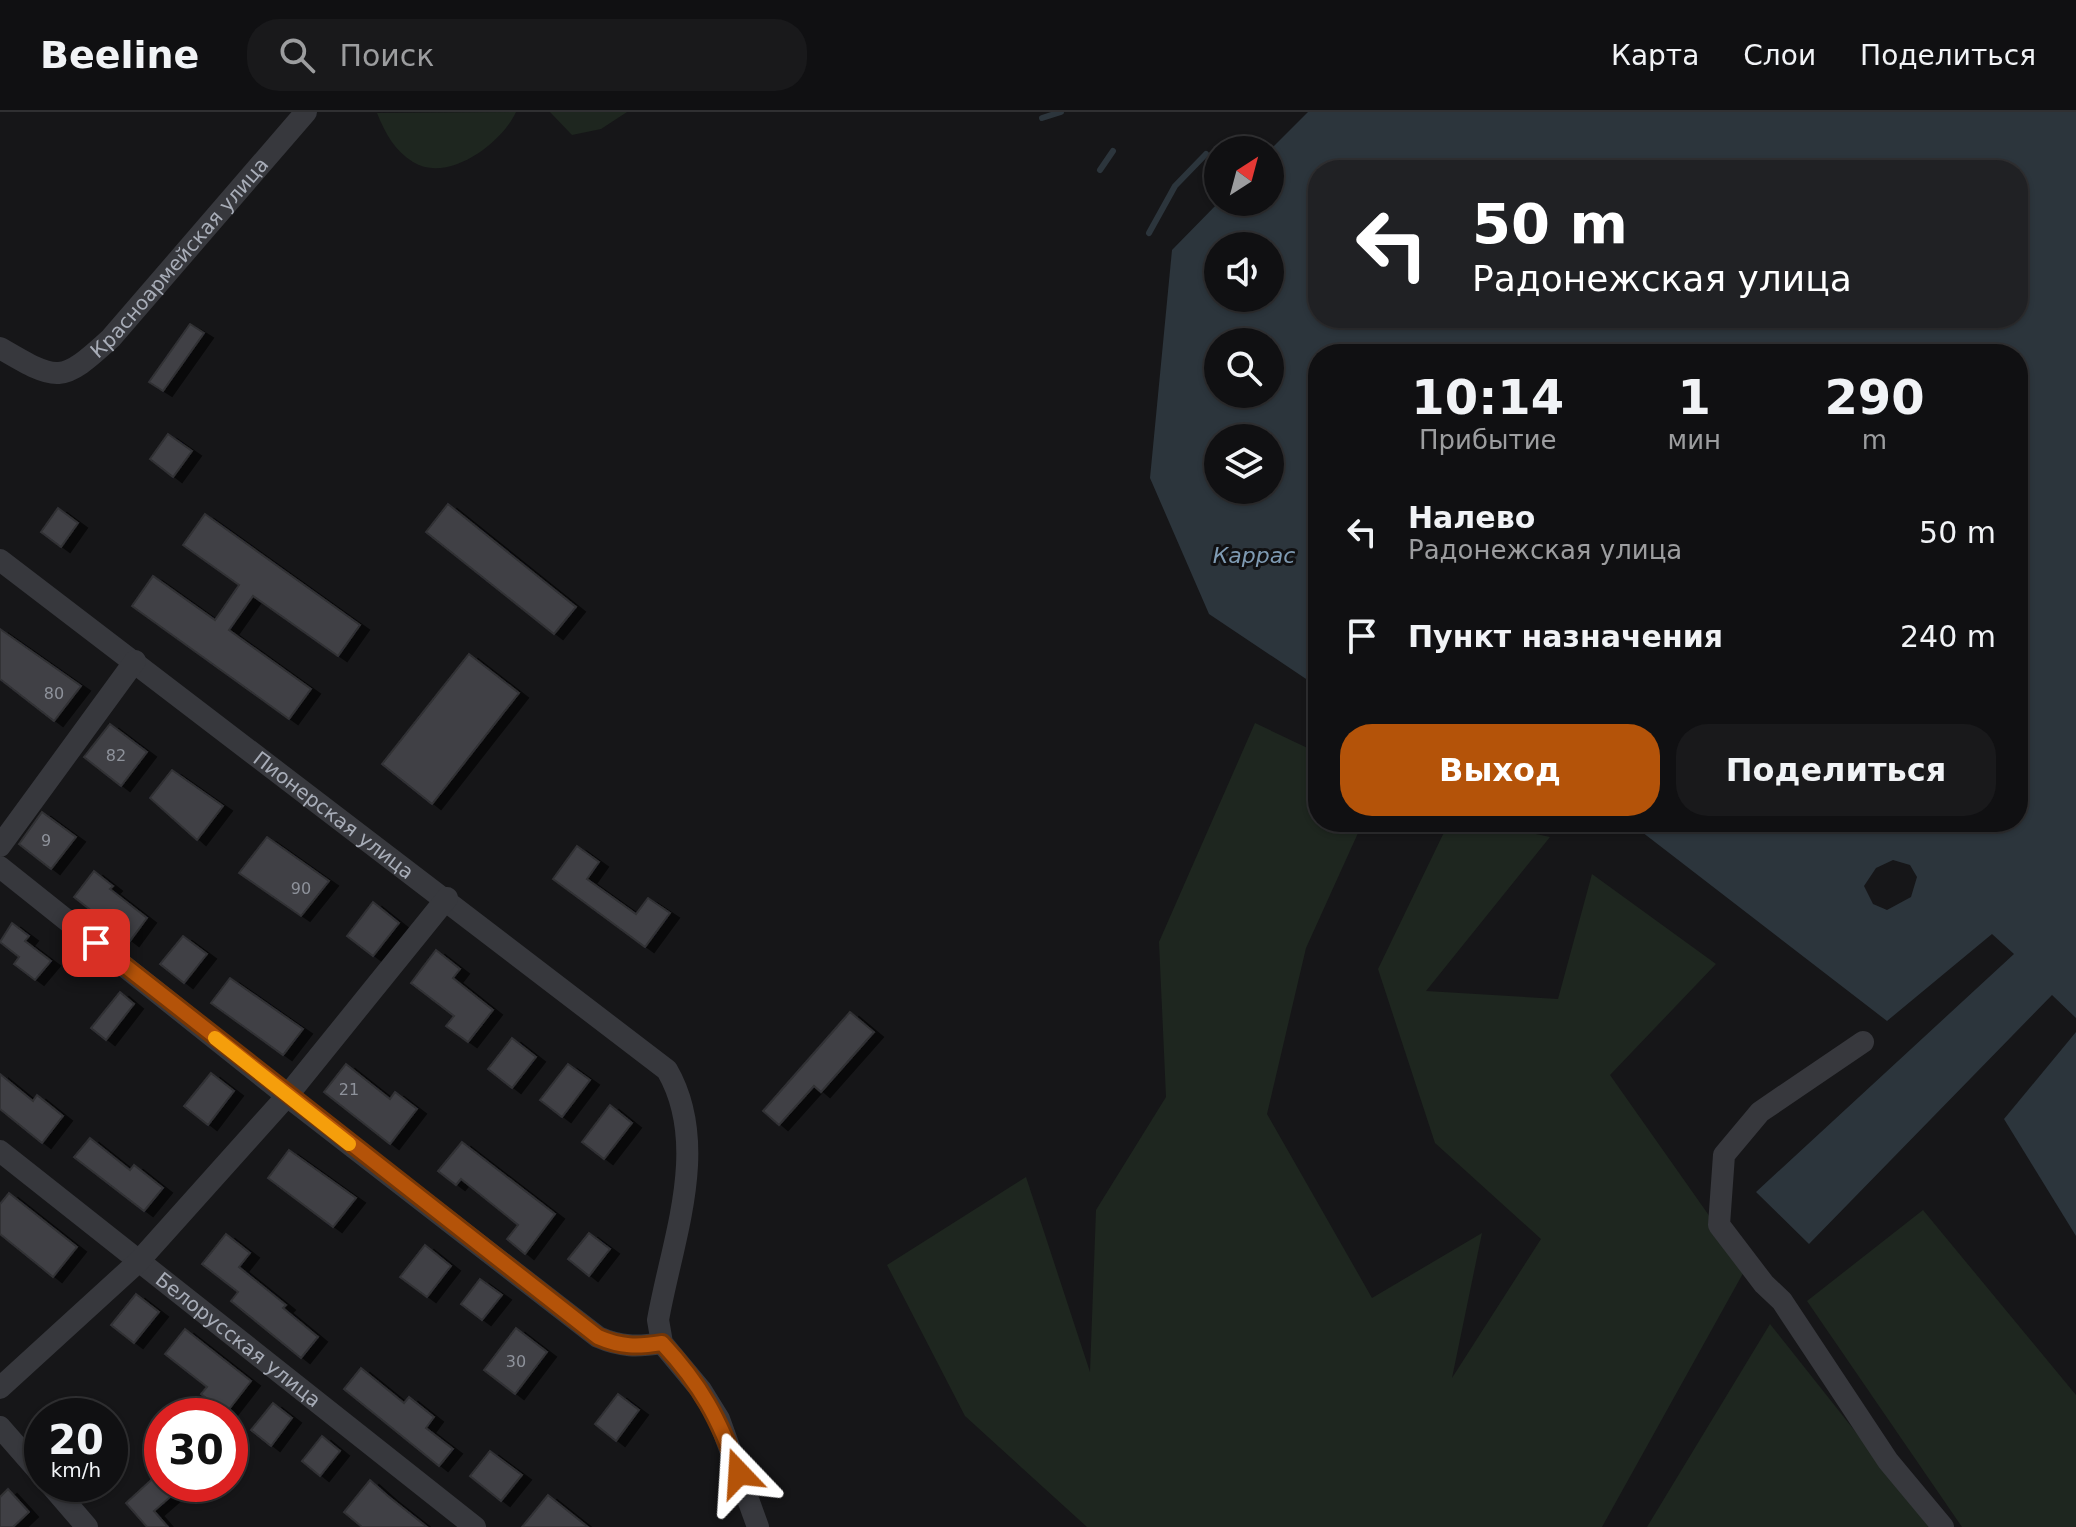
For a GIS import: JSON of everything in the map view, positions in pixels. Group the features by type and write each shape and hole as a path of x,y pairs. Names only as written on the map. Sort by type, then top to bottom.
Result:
{"street":[{"name":"Красноармейская улица","path":"0,348 38,370 56,375 77,369 111,338 306,112"},
{"name":"Пионерская улица","path":"0,560 447,898 667,1070 680,1091 686,1121 687,1168 658,1320 662,1343"},
{"path":"0,846 135,661"},
{"path":"0,867 287,1096 598,1337 618,1345 636,1347 662,1343 701,1390 719,1419 758,1527"},
{"path":"0,1388 139,1261 287,1096 447,898"},
{"path":"1863,1042 1760,1112 1724,1155 1719,1225 1764,1284 1782,1301 1888,1461 1943,1527"},
{"name":"Белорусская улица","path":"0,1151 475,1527"},
{"path":"0,1427 24,1454"},
{"path":"65,1502 87,1527"}],"shaded area":[{"path":"516,112 499,136 486,147 472,157 442,168 413,162 401,153 383,128 377,113"},
{"path":"550,112 627,112 601,129 572,135"},
{"path":"1255,723 1308,748 1308,832 1358,832 1306,948 1267,1114 1372,1298 1482,1233 1452,1378 1541,1239 1435,1143 1378,969 1444,832 1527,832 1550,837 1426,991 1558,999 1592,874 1716,964 1610,1075 1746,1268 1602,1527 1087,1527 965,1416 887,1265 1026,1177 1090,1372 1096,1210 1166,1097 1159,942"},
{"path":"1923,1210 2076,1395 2076,1527 1962,1527 1807,1301"},
{"path":"1770,1324 1931,1527 1647,1527"}],"water":[{"name":"Каррас","path":"1308,112 2076,112 2076,1018 2052,995 1809,1244 1756,1192 2014,954 1992,934 1887,1021 1642,832 2028,832 2028,344 1308,344 1308,680 1209,614 1150,478 1172,250 1205,216 1284,216 1284,136","holes":["1893,860 1910,865 1917,877 1911,897 1887,910 1873,904 1864,886 1876,868"]},
{"path":"2076,1032 2076,1236 2004,1119"}],"building":[{"path":"190,324 204,333 163,391 149,382"},
{"path":"168,434 192,451 173,477 150,459"},
{"path":"448,504 576,607 554,634 426,532"},
{"path":"58,508 78,523 61,547 41,532"},
{"path":"205,514 360,625 338,656 253,596 229,630 311,689 289,719 132,606 153,576 215,620 239,585 183,545"},
{"path":"0,629 81,686 54,721 0,679"},
{"path":"469,654 519,693 432,804 382,764"},
{"path":"110,724 147,752 121,786 84,757"},
{"path":"172,770 223,806 197,840 150,798"},
{"path":"42,812 76,837 51,869 19,844"},
{"path":"267,837 329,881 301,916 239,873"},
{"path":"577,846 599,862 587,879 636,914 648,898 670,913 645,947 553,879"},
{"path":"94,871 113,886 110,889 147,918 130,941 74,897"},
{"path":"373,902 399,923 373,956 347,936"},
{"path":"12,923 29,936 25,941 51,961 35,980 14,964 19,957 0,942"},
{"path":"183,936 207,954 184,983 160,964"},
{"path":"436,950 460,969 453,978 493,1010 468,1042 446,1026 454,1016 411,983"},
{"path":"230,978 303,1029 283,1055 211,1003"},
{"path":"120,992 134,1004 106,1040 91,1028"},
{"path":"850,1012 874,1032 821,1092 814,1086 779,1125 763,1111"},
{"path":"512,1038 536,1057 512,1088 488,1069"},
{"path":"346,1064 390,1099 395,1092 417,1109 390,1144 324,1092"},
{"path":"568,1064 590,1080 562,1117 540,1100"},
{"path":"211,1073 234,1091 208,1125 184,1106"},
{"path":"0,1074 33,1101 37,1095 63,1116 42,1143 0,1109"},
{"path":"610,1105 632,1123 604,1159 582,1142"},
{"path":"90,1138 130,1170 134,1165 163,1188 144,1211 74,1157"},
{"path":"462,1142 555,1214 525,1254 507,1239 518,1225 461,1179 456,1185 438,1171"},
{"path":"289,1150 356,1198 333,1227 268,1178"},
{"path":"9,1193 77,1247 53,1277 0,1234 0,1204"},
{"path":"589,1233 610,1249 589,1276 568,1259"},
{"path":"226,1234 250,1253 239,1267 286,1305 283,1308 318,1337 301,1358 231,1301 238,1292 202,1264"},
{"path":"425,1245 451,1266 427,1297 400,1277"},
{"path":"480,1279 502,1295 482,1320 461,1304"},
{"path":"136,1294 159,1312 134,1343 111,1325"},
{"path":"516,1328 547,1352 515,1394 484,1370"},
{"path":"185,1329 251,1381 238,1398 206,1398 201,1394 207,1387 165,1354"},
{"path":"361,1368 404,1403 409,1397 434,1417 426,1428 453,1449 439,1466 344,1389"},
{"path":"618,1394 639,1410 616,1441 595,1424"},
{"path":"273,1403 292,1418 271,1446 251,1430"},
{"path":"322,1436 340,1451 320,1476 302,1461"},
{"path":"490,1451 522,1475 501,1501 470,1476"},
{"path":"370,1480 427,1527 362,1527 344,1512"},
{"path":"144,1486 144,1502 164,1502 154,1511 168,1527 147,1527 126,1503"},
{"path":"8,1489 29,1512 13,1527 0,1527 0,1497"},
{"path":"548,1495 588,1527 522,1527"}],"waterway":[{"path":"1042,118 1061,112"},
{"path":"1100,170 1113,151"},
{"path":"1149,233 1175,186 1204,156"}],"slow traffic":[{"path":"215,1038 349,1144"}],"route":[{"path":"96,943 287,1096 598,1337 618,1345 636,1347 662,1343 701,1390 719,1419 739,1473"}]}
